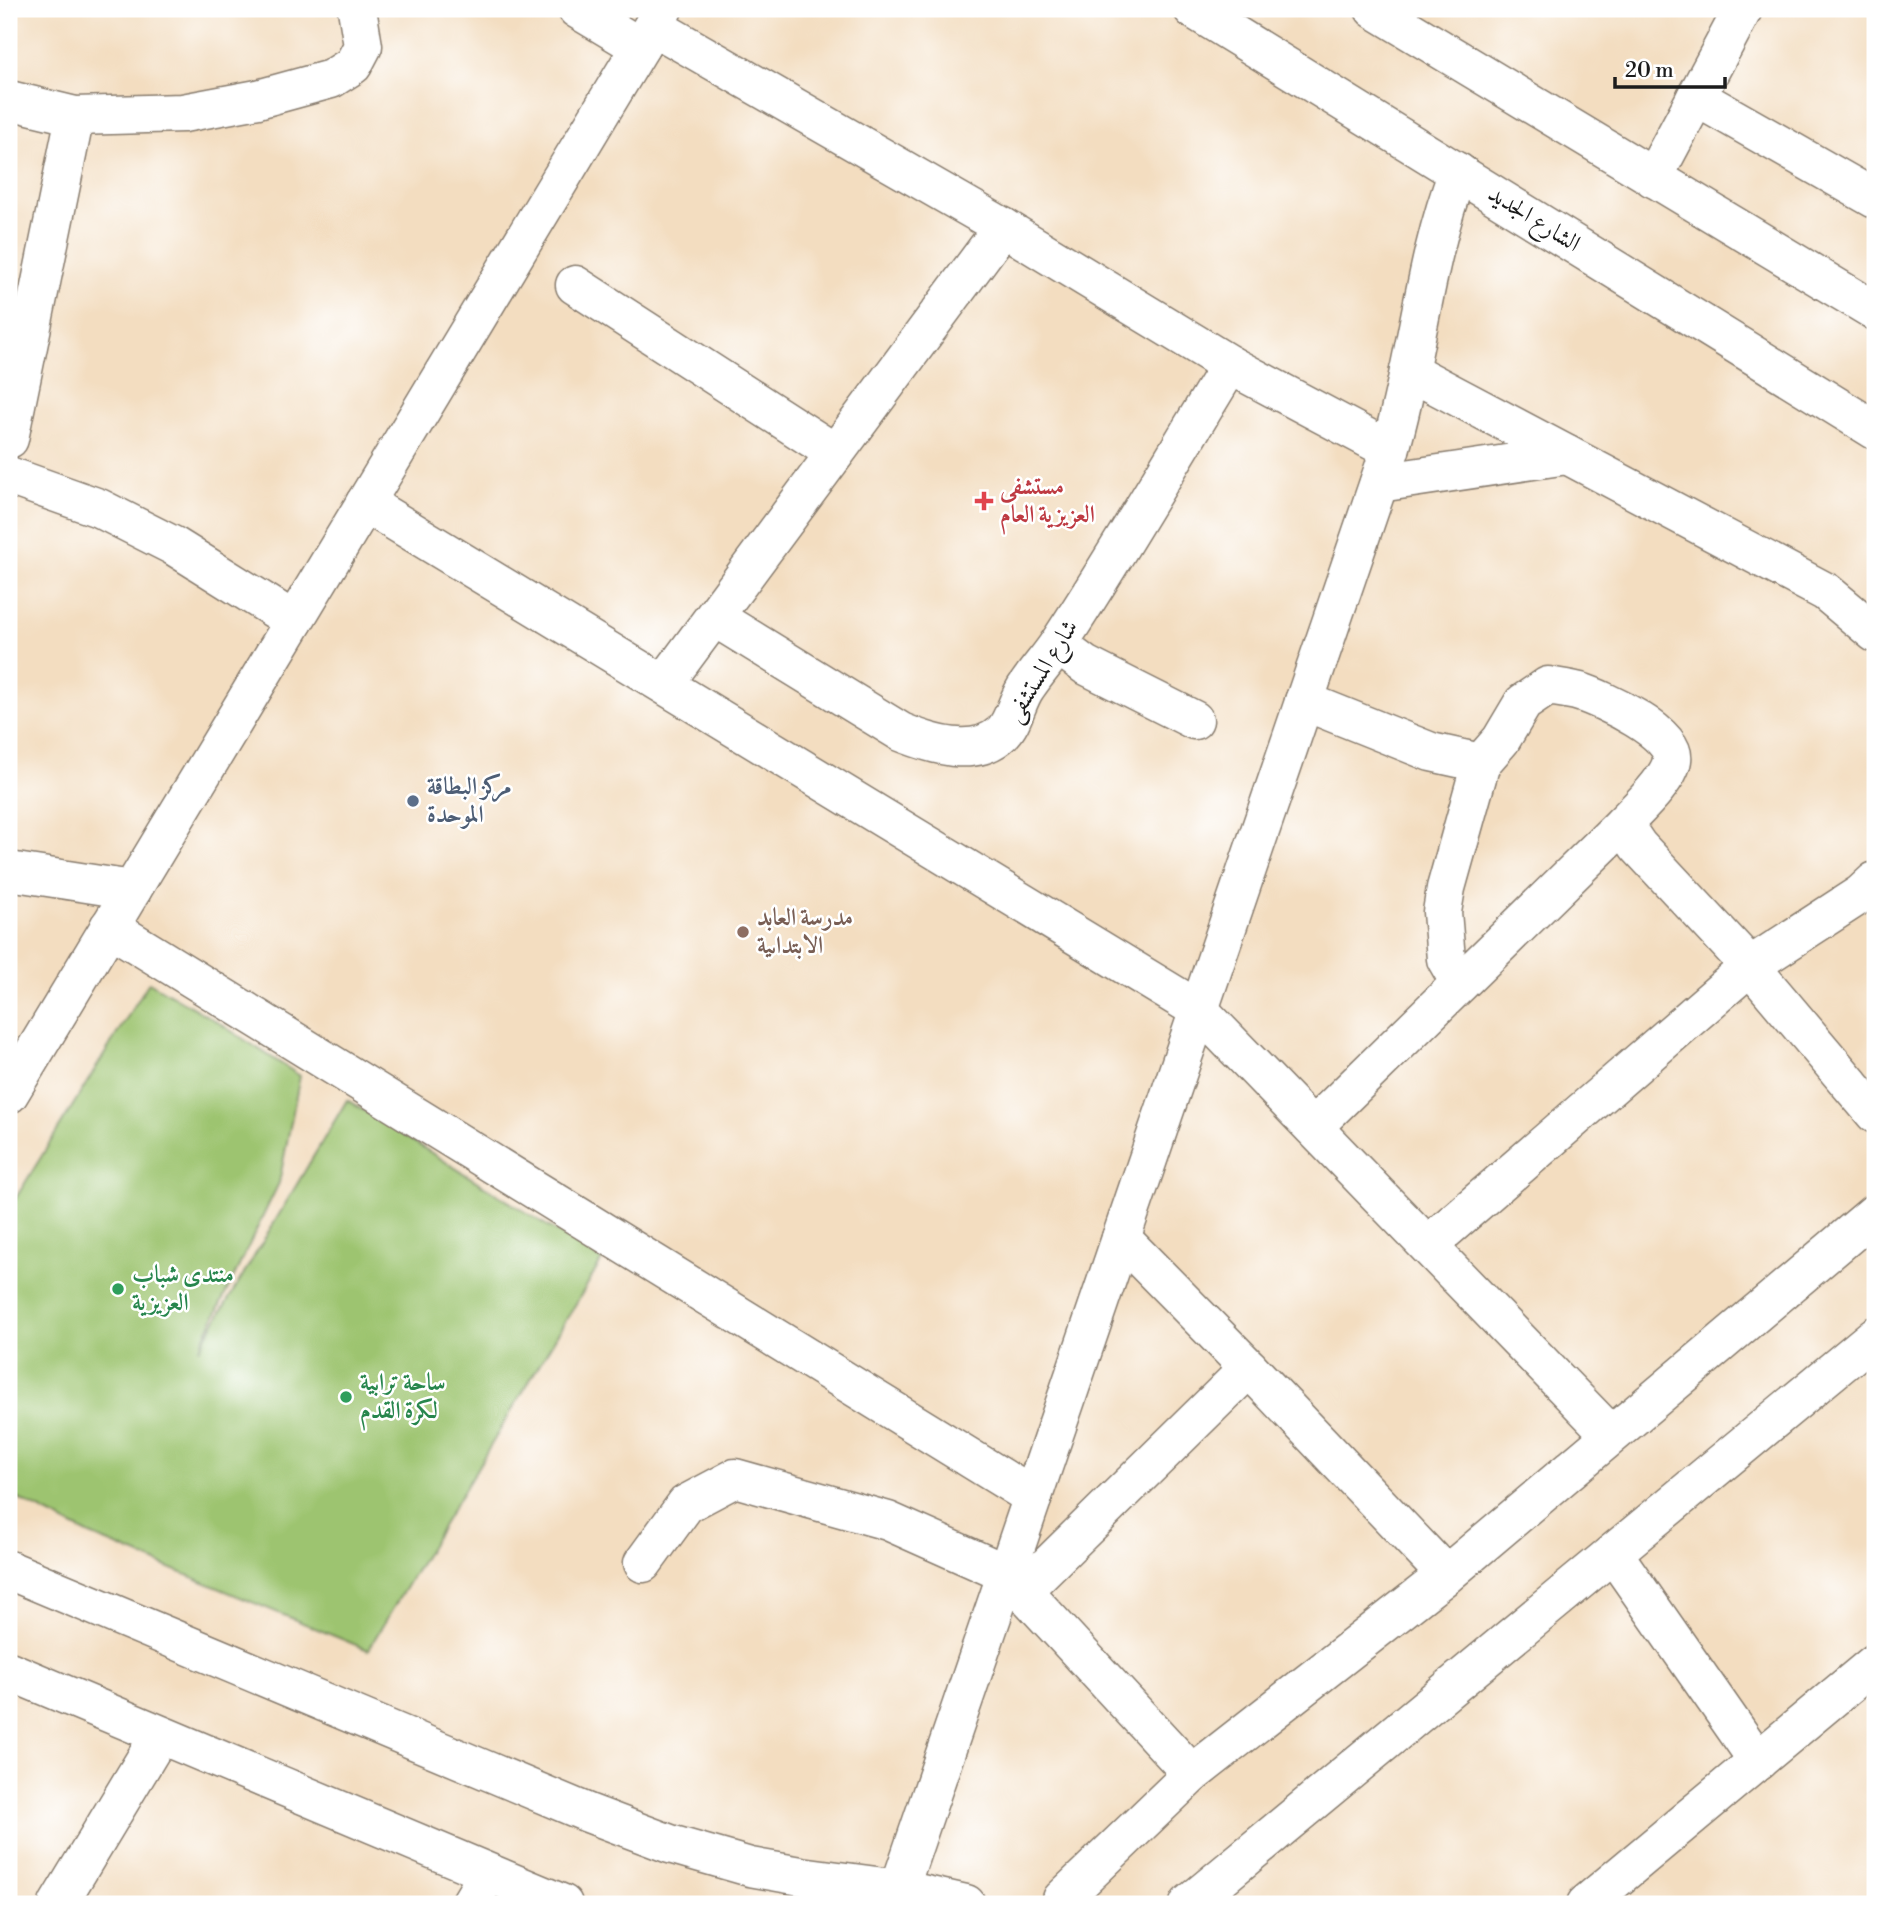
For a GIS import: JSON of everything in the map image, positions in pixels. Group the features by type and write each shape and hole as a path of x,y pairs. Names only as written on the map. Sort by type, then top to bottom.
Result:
{"street":[{"path":"9,100 75,117 183,113 258,99 331,79 353,65 363,46 357,9"},
{"path":"577,9 652,27 1003,227 1230,365 1385,466 1567,455"},
{"name":"الشارع الجديد","path":"1193,9 1875,430"},
{"path":"1374,9 1875,311"},
{"path":"1653,178 1743,9"},
{"path":"9,1094 652,27"},
{"path":"1696,97 1875,200"},
{"path":"9,439 75,117"},
{"path":"899,1889 1014,1582 1033,1497 1385,466 1409,371 1438,231 1458,172"},
{"path":"664,684 1003,227"},
{"path":"575,285 835,453"},
{"name":"شارع المستشفى","path":"714,617 901,732 922,740 956,747 975,746 990,741 1004,732 1025,688 1058,645 1230,365"},
{"path":"1409,371 1826,592 1875,633"},
{"path":"9,476 99,508 174,546 294,621"},
{"path":"365,503 1199,1010 1611,1434"},
{"path":"1058,645 1085,664 1194,720"},
{"path":"1313,1127 1623,824 1660,785 1672,760 1670,746 1623,710 1580,692 1548,686 1523,703 1501,740 1481,763 1446,888 1442,912 1446,959 1460,983"},
{"path":"1304,701 1431,751 1481,763"},
{"path":"1623,824 1638,846 1750,966 1875,1114"},
{"path":"9,870 132,890"},
{"path":"1428,1245 1750,966 1861,894 1875,881"},
{"path":"109,927 1033,1497"},
{"path":"1059,1903 1192,1774 1446,1575 1875,1213"},
{"path":"1121,1238 1446,1575"},
{"path":"1189,1904 1875,1336"},
{"path":"1014,1582 1249,1368"},
{"path":"643,1563 686,1504 735,1478 888,1521 1014,1582 1192,1774"},
{"path":"1613,1553 1758,1761"},
{"path":"9,1570 587,1813 670,1844 750,1867 899,1889 966,1904"},
{"path":"1586,1904 1875,1663"},
{"path":"9,1671 160,1735 479,1889 563,1904"},
{"path":"58,1904 160,1735"}],"green space":[{"path":"149,982 216,1021 300,1076 279,1183 199,1349 347,1100 602,1260 368,1650 90,1535 9,1494 9,1209"}],"place":[{"name":"مستشفى العزيزية العام","path":"984,501"},
{"name":"مركز البطاقة الموحدة","path":"413,801"},
{"name":"مدرسة العابد الابتداىية","path":"743,932"},
{"name":"منتدى شباب العزيزية","path":"118,1289"},
{"name":"ساحة ترابية لكرة القدم","path":"346,1397"}]}
